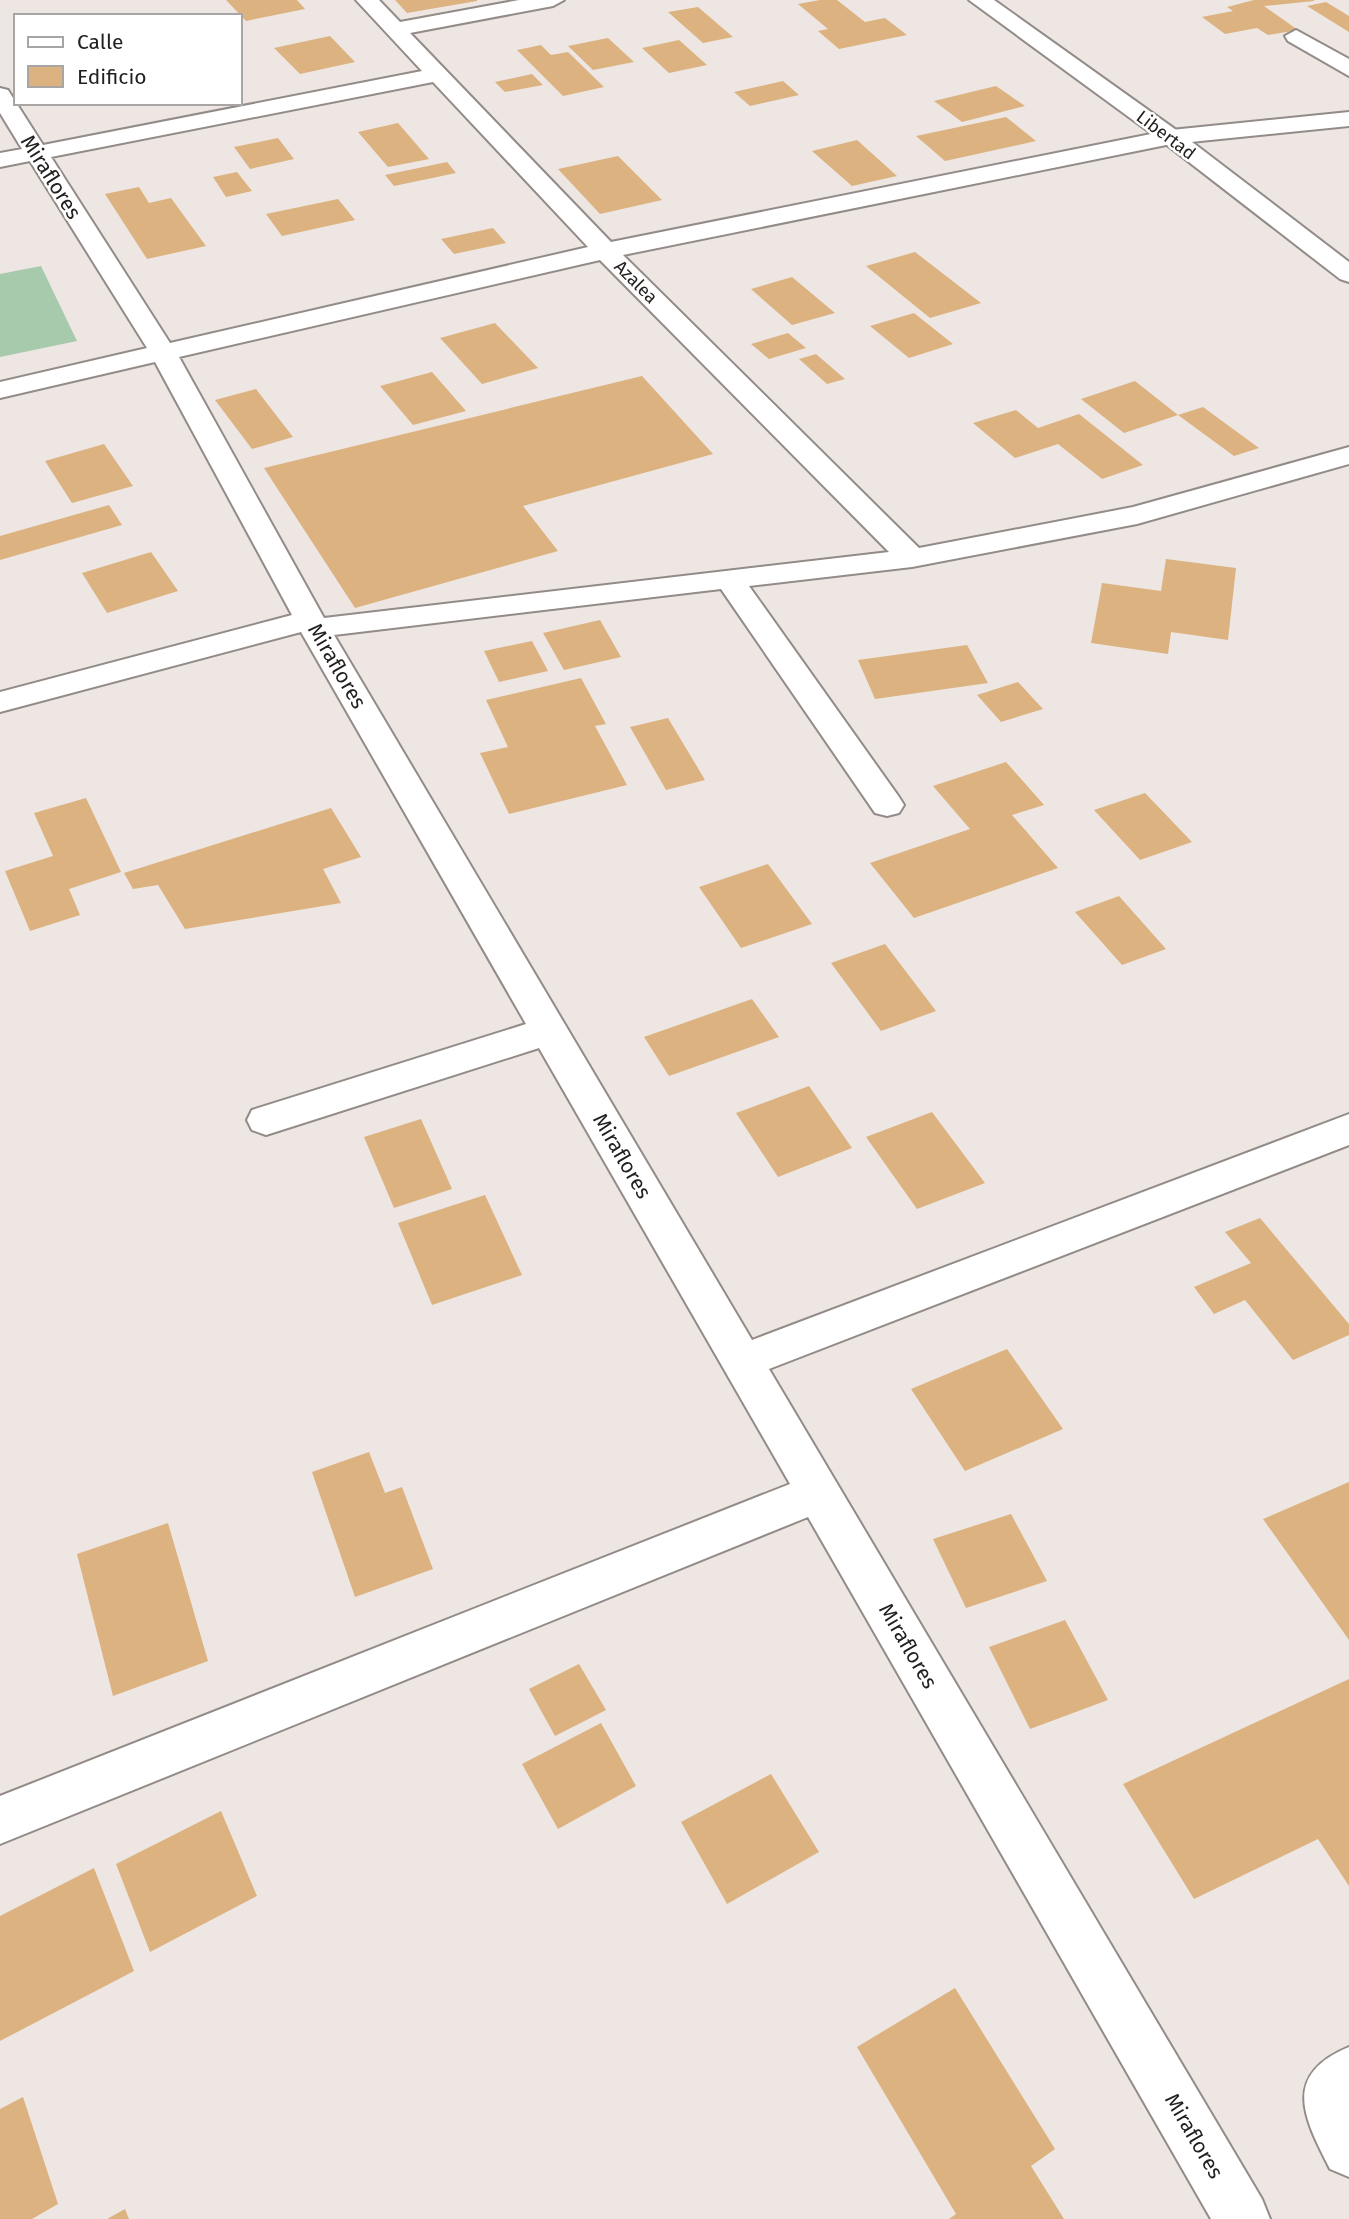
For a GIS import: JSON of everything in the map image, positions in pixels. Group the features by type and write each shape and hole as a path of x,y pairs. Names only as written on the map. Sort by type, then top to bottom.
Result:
{"street":[{"name":"Azalea","path":"367,0 605,251 912,558"},
{"path":"393,30 554,0"},
{"name":"Libertad","path":"980,0 1171,137 1349,275"},
{"path":"1296,36 1349,69"},
{"path":"0,160 437,75"},
{"name":"Miraflores","path":"0,94 162,351 312,624 1242,2219"},
{"path":"0,390 605,251 1171,137 1349,119"},
{"path":"0,702 312,624 731,582 912,558 1137,515 1349,455"},
{"path":"731,582 887,805"},
{"path":"266,1120 549,1031"},
{"path":"741,1362 1349,1129"},
{"path":"0,1820 818,1493"},
{"path":"1349,2074 1329,2094 1334,2120 1349,2150"}],"green space":[{"path":"41,266 77,341 0,357 0,274"}],"building":[{"path":"226,0 297,0 305,9 246,21"},
{"path":"395,0 477,0 477,1 407,13"},
{"path":"837,0 865,22 885,18 907,35 839,49 818,31 828,29 798,4"},
{"path":"1254,0 1314,1 1264,6 1298,30 1268,35 1257,28 1225,34 1202,17 1233,11 1227,7"},
{"path":"1326,2 1349,16 1349,32 1307,6"},
{"path":"698,7 733,37 703,43 668,12"},
{"path":"330,36 355,62 300,74 274,48"},
{"path":"608,38 634,62 593,70 568,46"},
{"path":"679,40 707,65 669,73 642,48"},
{"path":"541,45 551,55 568,52 604,87 563,96 517,50"},
{"path":"532,74 543,85 505,92 495,82"},
{"path":"783,81 799,95 750,106 734,92"},
{"path":"996,86 1025,106 962,122 934,101"},
{"path":"1006,117 1036,141 945,161 916,136"},
{"path":"398,123 429,159 388,167 358,132"},
{"path":"278,138 294,159 250,169 234,147"},
{"path":"857,140 897,176 852,186 812,151"},
{"path":"618,156 662,200 600,214 558,169"},
{"path":"447,162 456,173 394,186 385,175"},
{"path":"237,172 252,191 226,197 213,177"},
{"path":"139,187 149,203 171,198 206,246 147,259 105,194"},
{"path":"338,199 355,220 282,236 266,214"},
{"path":"493,228 506,243 454,254 441,239"},
{"path":"915,252 981,303 930,318 866,266"},
{"path":"792,277 835,313 792,325 751,289"},
{"path":"914,313 953,344 909,358 870,326"},
{"path":"495,323 538,368 482,384 440,338"},
{"path":"788,333 806,348 769,359 751,344"},
{"path":"816,354 845,379 827,384 799,359"},
{"path":"432,372 466,411 413,425 380,386"},
{"path":"642,376 713,454 523,506 558,551 355,608 264,468"},
{"path":"1135,381 1178,415 1124,433 1081,399"},
{"path":"256,389 293,437 252,449 215,400"},
{"path":"1203,407 1259,448 1234,456 1178,415"},
{"path":"1016,410 1038,428 1079,414 1143,465 1102,479 1058,444 1015,458 973,423"},
{"path":"104,444 133,486 72,503 45,461"},
{"path":"109,505 122,525 0,560 0,536"},
{"path":"151,552 178,591 107,613 82,573"},
{"path":"1166,559 1236,568 1228,640 1171,632 1168,654 1091,643 1102,583 1161,591"},
{"path":"600,620 621,657 564,670 543,633"},
{"path":"532,641 548,671 499,682 484,651"},
{"path":"967,645 988,683 875,699 858,660"},
{"path":"581,678 606,724 595,726 627,785 509,814 480,753 508,747 486,700"},
{"path":"1018,682 1043,709 1001,722 977,695"},
{"path":"668,718 705,780 666,790 630,727"},
{"path":"1006,762 1044,805 1012,815 1058,868 914,918 870,863 970,829 933,786"},
{"path":"1145,793 1192,842 1140,860 1094,810"},
{"path":"86,798 121,872 69,889 80,915 30,931 5,871 53,856 34,813"},
{"path":"331,808 361,857 323,869 341,903 185,929 158,885 133,889 124,873"},
{"path":"768,864 812,924 741,948 699,887"},
{"path":"1119,896 1166,949 1122,965 1075,912"},
{"path":"885,944 936,1011 881,1031 831,963"},
{"path":"752,999 779,1037 669,1076 644,1037"},
{"path":"809,1086 852,1148 778,1177 736,1113"},
{"path":"932,1112 985,1183 917,1209 866,1137"},
{"path":"421,1119 452,1189 394,1208 364,1137"},
{"path":"485,1195 522,1275 432,1305 398,1223"},
{"path":"1260,1218 1349,1324 1349,1335 1293,1360 1245,1300 1214,1314 1194,1287 1251,1263 1225,1232"},
{"path":"1007,1349 1063,1429 965,1471 911,1389"},
{"path":"369,1452 385,1493 402,1487 433,1569 355,1597 312,1472"},
{"path":"1349,1482 1349,1640 1263,1519"},
{"path":"1011,1514 1047,1581 966,1608 933,1539"},
{"path":"168,1523 208,1661 113,1696 77,1554"},
{"path":"1065,1620 1108,1700 1030,1729 989,1647"},
{"path":"579,1664 606,1710 555,1736 529,1689"},
{"path":"1349,1679 1349,1886 1318,1839 1194,1899 1123,1784"},
{"path":"601,1723 636,1786 558,1829 522,1764"},
{"path":"771,1774 819,1852 727,1904 681,1822"},
{"path":"221,1811 257,1896 150,1952 116,1864"},
{"path":"94,1868 134,1971 0,2041 0,1916"},
{"path":"955,1988 1055,2149 1031,2166 1064,2219 949,2219 956,2214 857,2047"},
{"path":"23,2097 58,2204 32,2219 0,2219 0,2109"},
{"path":"125,2209 129,2219 107,2219"}]}
